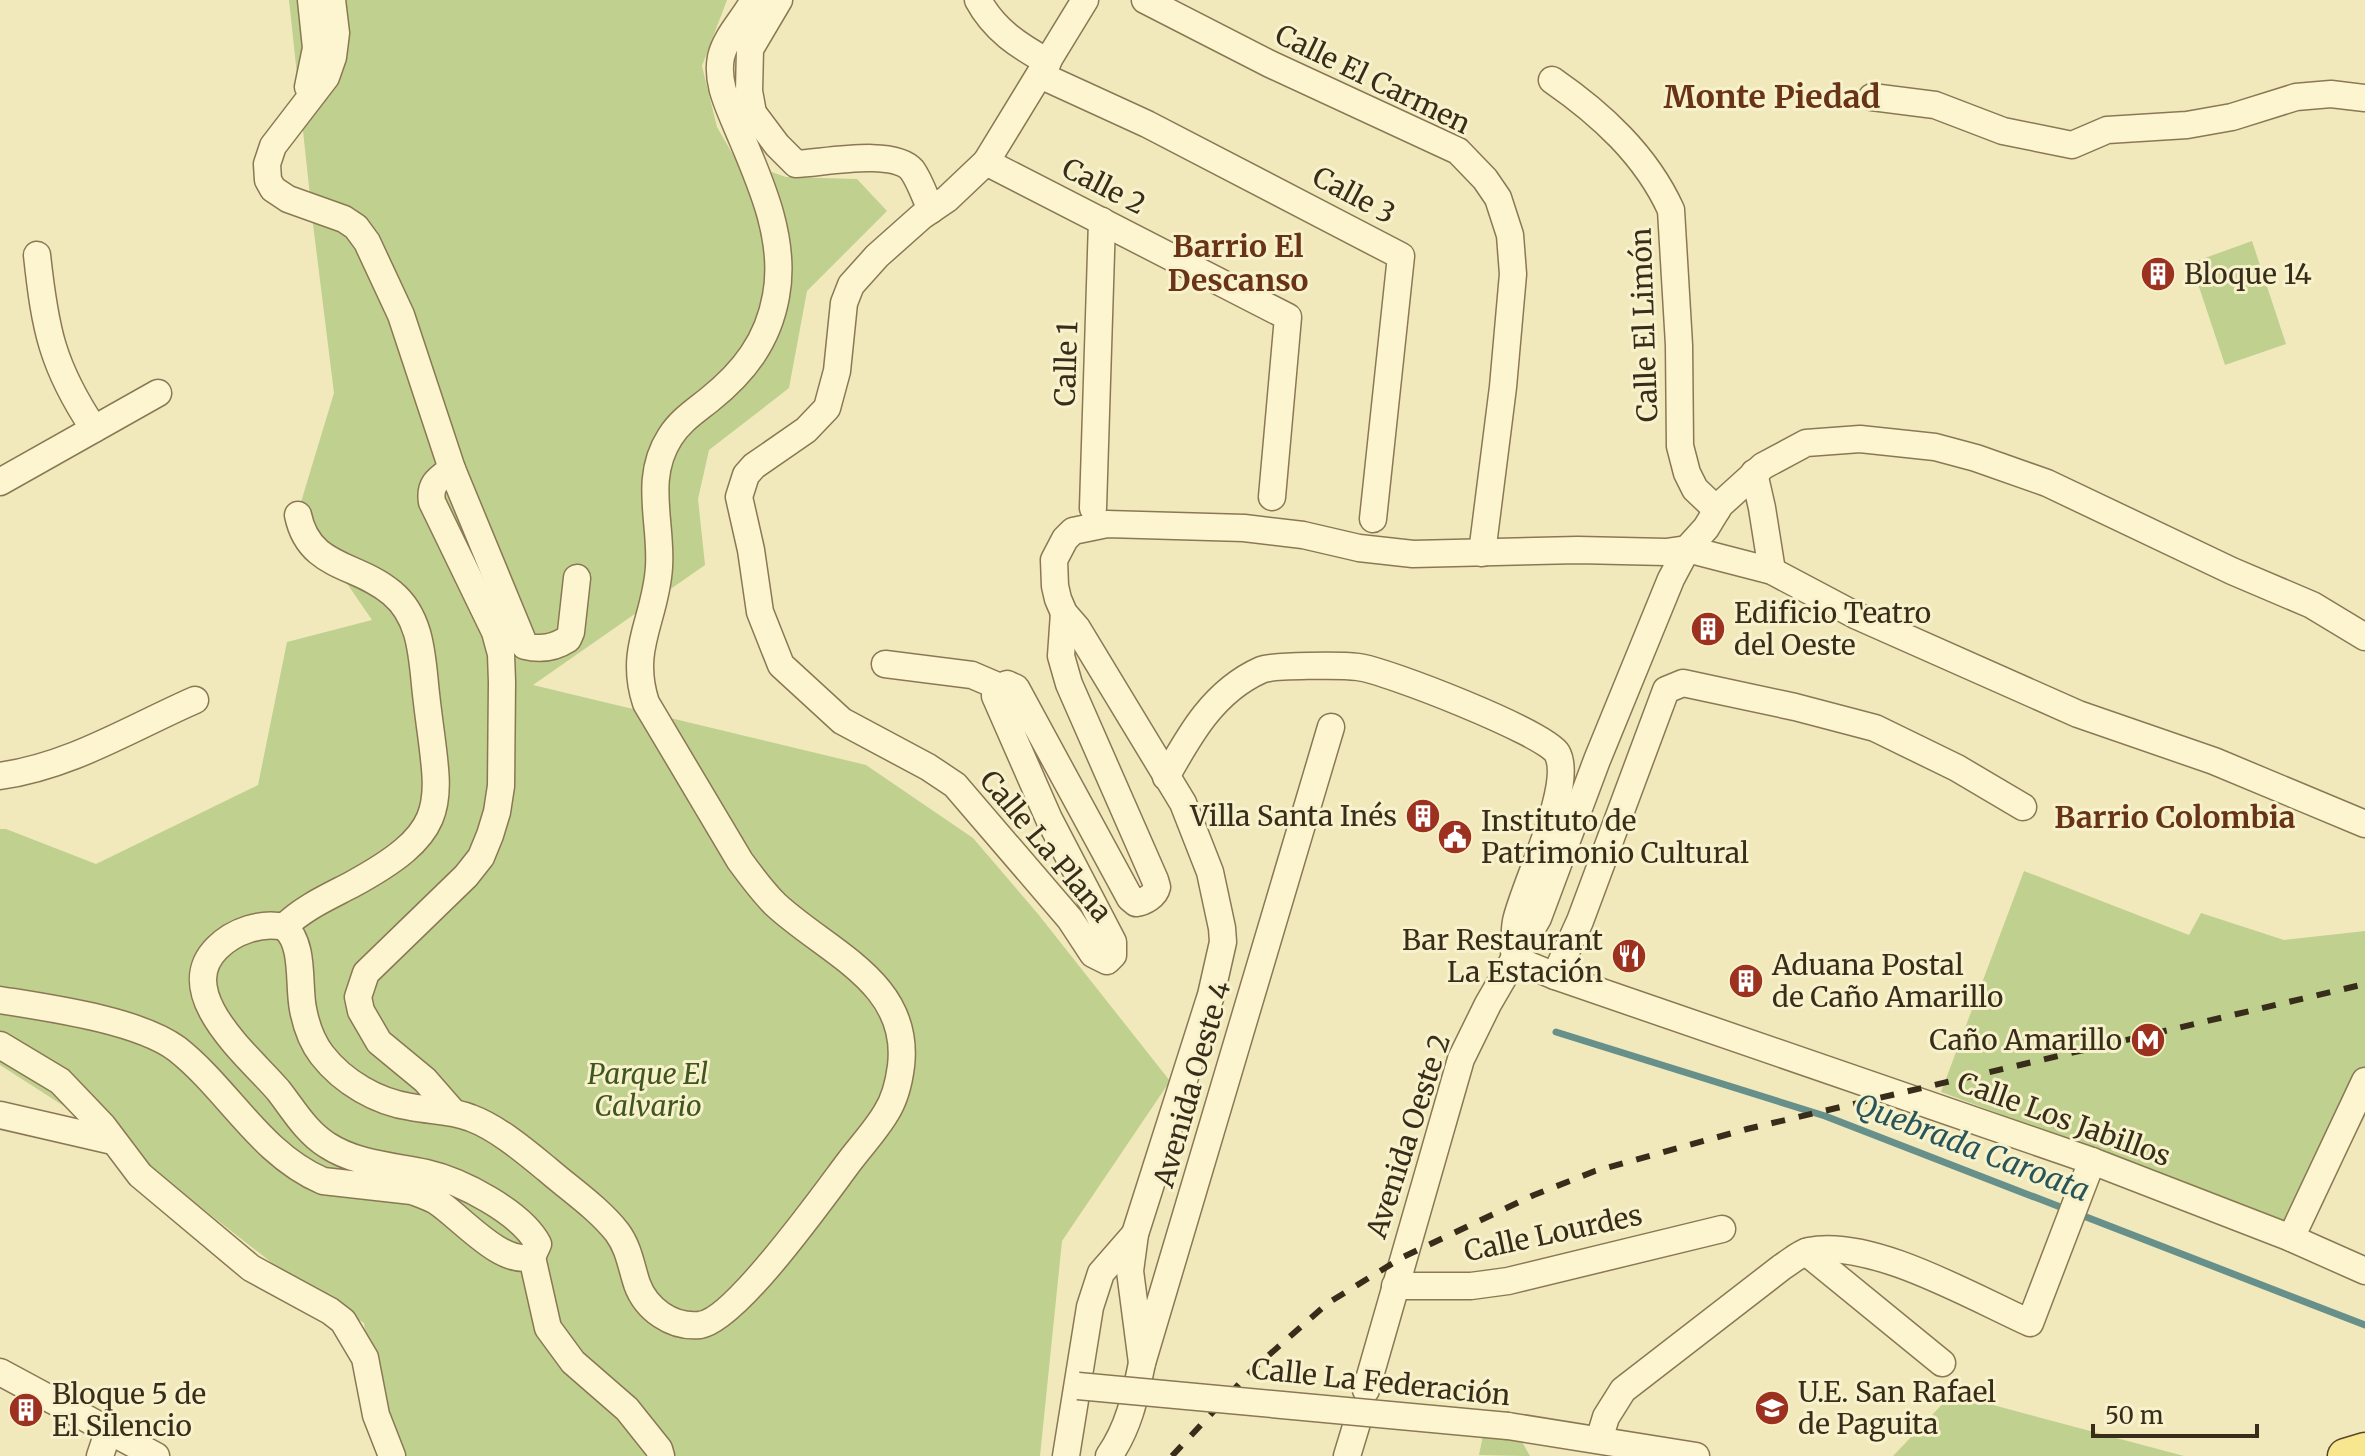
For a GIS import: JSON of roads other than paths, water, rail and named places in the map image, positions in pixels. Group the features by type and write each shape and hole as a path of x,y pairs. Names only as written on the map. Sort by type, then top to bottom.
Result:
{"main road":[{"path":"2345,1456 2365,1450"}],"street":[{"path":"299,108 310,84 316,48 311,0"},
{"path":"332,0 336,33 326,77 299,108 273,146 267,164 268,180 273,189 288,199 344,219 356,227 367,242 401,315 452,469 525,646 547,648 568,639 577,578"},
{"path":"661,1456 659,1449 627,1409 573,1362 548,1328 532,1257 538,1244 524,1224 488,1199 429,1174 360,1160 326,1145 313,1135 219,1023 208,1005 204,985 206,967 215,950 244,931 264,925 284,927 294,939 302,1009 310,1034 321,1053 341,1075 384,1100 475,1119 546,1168 601,1214 618,1234 647,1302 658,1313 684,1324 702,1325 727,1310 784,1250 886,1113 900,1079 903,1045 899,1024 886,1000 870,980 776,905 755,881 646,703 640,686 638,668 659,571 660,549 653,491 661,453 681,422 735,379 751,359 764,337 777,293 776,245 770,213 724,99 721,77 720,62 724,46 754,0"},
{"path":"779,0 750,49 747,69 753,113 796,164 866,158 884,158 905,164 913,172 931,210"},
{"path":"978,0 991,21 1044,69"},
{"name":"Calle La Plana","path":"1064,613 1061,656 1069,684 1155,880 1157,887 1154,895 1140,903 1130,898 1013,685 996,690 997,704 1049,819 1113,942 1113,955 1107,961 1093,954 1062,909 955,785 842,721 794,679 777,656 760,612 739,497 746,475 754,466 806,430 827,408 837,371 844,303 851,285 877,256 947,199 986,162 1085,0"},
{"name":"Calle El Carmen","path":"1145,0 1270,64 1458,151 1485,179 1498,198 1510,235 1513,274 1503,387 1482,553"},
{"name":"Calle 3","path":"1044,69 1401,256 1373,519"},
{"name":"Calle El Limón","path":"1552,80 1613,129 1663,191 1671,210 1679,345 1680,446 1695,489 1717,510"},
{"path":"1872,97 1935,105 2003,131 2072,145 2107,130 2187,125 2232,117 2296,97 2331,94 2365,98"},
{"name":"Calle 2","path":"986,162 1288,317 1272,497"},
{"name":"Calle 1","path":"1093,508 1102,221"},
{"path":"37,255 44,320 57,364 72,397 94,429"},
{"path":"0,482 158,393"},
{"path":"1514,959 1538,918 1597,760 1671,579 1687,549 1733,490 1763,466 1806,443 1860,439 1935,447 2047,483 2232,571 2312,605 2365,637"},
{"path":"452,469 436,480 430,490 432,502 495,632 501,654 501,786 497,812 481,857 366,973 358,997 365,1020 379,1042 433,1087 453,1112"},
{"path":"1754,473 1772,571"},
{"path":"284,927 302,911 390,864 425,831 433,817 437,791 415,623 404,604 389,590 320,555 301,530 298,515"},
{"path":"1142,1363 1130,1271 1135,1234 1211,995 1223,942 1210,872 1183,803 1077,628 1064,613 1055,586 1054,560 1073,531 1107,524 1244,528 1303,535 1390,552 1666,552 1687,549 1772,571 1855,615 2078,714 2214,761 2365,824"},
{"path":"885,664 972,675 1000,687"},
{"name":"Avenida Oeste 2","path":"1166,777 1192,732 1229,687 1264,668 1358,667 1390,676 1519,727 1558,753 1562,784 1516,922 1514,959 1461,1059 1366,1390"},
{"path":"1555,976 1580,921 1666,690 1683,683 1875,728 1957,768 2023,807"},
{"path":"0,776 50,766 140,728 195,700"},
{"name":"Avenida Oeste 4","path":"1109,1456 1119,1443 1132,1410 1142,1363 1331,727"},
{"name":"Calle Los Jabillos","path":"1514,959 1555,976 2092,1161 2291,1238 2365,1271"},
{"path":"0,1000 82,1014 151,1034 176,1049 203,1073 255,1132 310,1176 323,1181 390,1188 426,1196 504,1254 524,1259 532,1257"},
{"path":"0,1045 60,1081 103,1126 140,1175 251,1268 343,1321 365,1358 376,1415 392,1456"},
{"path":"2291,1238 2365,1081"},
{"path":"0,1115 113,1141"},
{"path":"1599,1440 1606,1417 1623,1390 1806,1252 1835,1250 1884,1257 2030,1323 2092,1161"},
{"name":"Calle Lourdes","path":"1395,1286 1471,1286 1508,1281 1722,1229"},
{"path":"1066,1456 1090,1307 1101,1273 1135,1234"},
{"path":"1806,1252 1942,1363"},
{"path":"0,1372 104,1444 156,1456"},
{"name":"Calle La Federación","path":"1077,1386 1508,1426 1696,1456"},
{"path":"1347,1456 1357,1423"}],"waterway":[{"name":"Quebrada Caroata","path":"1556,1032 1825,1116 2365,1325"}],"railway":[{"path":"1172,1456 1252,1370 1328,1303 1403,1257 1534,1195 1595,1171 1747,1129 2365,984"}],"place":[{"name":"Bloque 14","path":"2158,274"},
{"name":"Edificio Teatro del Oeste","path":"1708,629"},
{"name":"Villa Santa Inés","path":"1423,816"},
{"name":"Instituto de Patrimonio Cultural","path":"1455,837"},
{"name":"Bar Restaurant La Estación","path":"1629,956"},
{"name":"Aduana Postal de Caño Amarillo","path":"1746,981"},
{"name":"Caño Amarillo","path":"2148,1040"},
{"name":"U.E. San Rafael de Paguita","path":"1772,1408"},
{"name":"Bloque 5 de El Silencio","path":"26,1410"}],"district":[{"name":"Monte Piedad","path":"1772,97"},
{"name":"Barrio El Descanso","path":"1238,264"},
{"name":"Barrio Colombia","path":"2175,818"}],"park label":[{"name":"Parque El Calvario","path":"648,1090"}]}
